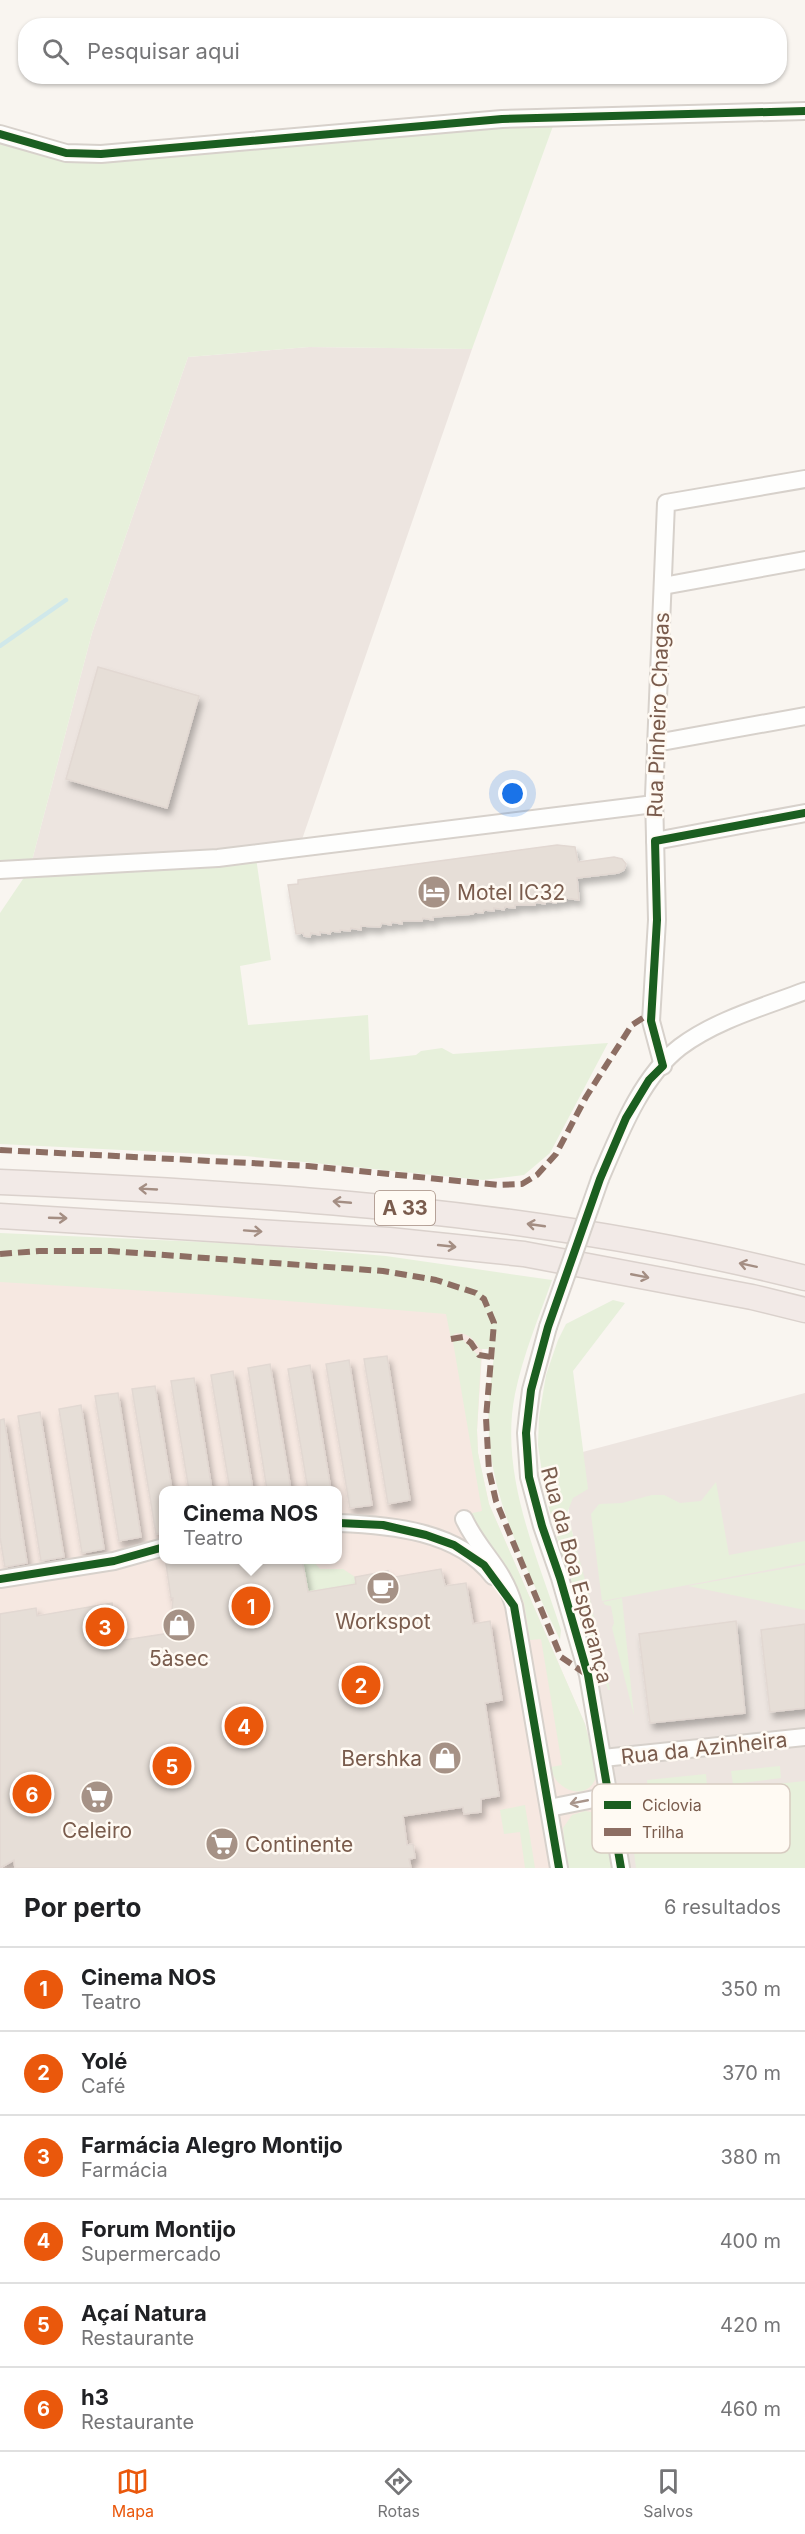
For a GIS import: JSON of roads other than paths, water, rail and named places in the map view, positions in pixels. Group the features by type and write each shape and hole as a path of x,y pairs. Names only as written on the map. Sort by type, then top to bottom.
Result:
{"highway":[{"name":"A 33","path":"0,1182 292,1198 470,1215 604,1235 805,1278"},
{"name":"A 33","path":"0,1216 389,1240 524,1254 752,1297 805,1310"}],"street":[{"path":"0,134 66,153 101,154 502,119 805,111"},
{"name":"Rua Pinheiro Chagas","path":"663,1066 651,1021 657,920 654,804 666,503 805,479"},
{"path":"663,586 805,560"},
{"path":"656,743 805,716"},
{"path":"0,870 218,858 654,804"},
{"path":"655,841 805,813"},
{"name":"Rua da Boa Esperança","path":"607,1784 588,1675 529,1477 526,1433 531,1390 549,1327 600,1179 626,1118 649,1080 679,1048 725,1021 805,991"},
{"path":"464,1519 472,1534 502,1575 514,1606 559,1868"},
{"path":"342,1523 383,1525 426,1535 454,1545 484,1565 514,1606"},
{"path":"0,1579 114,1561 159,1548"},
{"name":"Rua da Azinheira","path":"603,1758 805,1737"},
{"path":"549,1808 592,1799"},
{"name":"Rua da Boa Esperança","path":"618,1853 621,1868"}],"waterway":[{"path":"0,646 66,600"}],"place":[{"name":"Motel IC32","path":"434,892"},
{"name":"Workspot","path":"383,1588"},
{"name":"Cinema NOS","path":"251,1606"},
{"name":"5àsec","path":"179,1625"},
{"name":"Farmácia Alegro Montijo","path":"105,1627"},
{"name":"Yolé","path":"361,1685"},
{"name":"Forum Montijo","path":"244,1726"},
{"name":"Bershka","path":"445,1758"},
{"name":"Açaí Natura","path":"172,1766"},
{"name":"h3","path":"32,1794"},
{"name":"Celeiro","path":"97,1797"},
{"name":"Continente","path":"222,1844"}]}
